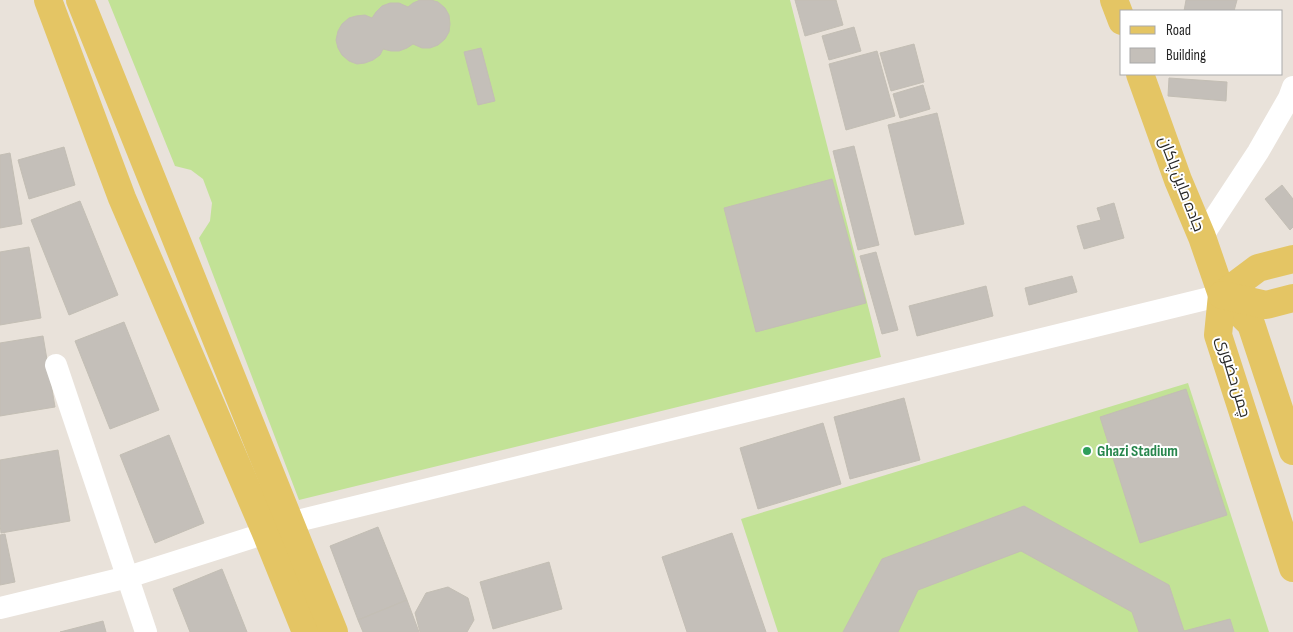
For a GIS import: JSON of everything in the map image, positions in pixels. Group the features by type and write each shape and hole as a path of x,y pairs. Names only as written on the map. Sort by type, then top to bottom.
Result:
{"main road":[{"path":"48,0 122,198 277,528 334,632"},
{"path":"80,0 277,528 306,632"},
{"path":"1114,0 1120,16"},
{"name":"جاده ماین پاکان","path":"1140,75 1222,294"},
{"path":"1222,294 1258,268 1293,259"},
{"path":"1222,294 1266,305 1293,298"},
{"name":"چمن حضوری","path":"1222,294 1251,324 1293,451"},
{"name":"چمن حضوری","path":"1222,294 1218,335 1293,568"}],"street":[{"path":"1202,237 1258,152 1289,98 1293,87"},
{"path":"0,608 128,577 277,528 1222,294"},
{"path":"56,365 146,632"}],"green space":[{"path":"108,0 790,0 881,357 299,500 199,238 210,221 212,203 203,179 191,170 175,166"},
{"name":"Ghazi Stadium","path":"1188,383 1269,632 778,632 741,519"}],"building":[{"path":"420,0 438,2 449,15 449,32 438,45 422,48 413,44 399,51 383,49 380,55 373,60 357,64 349,61 342,55 336,40 342,24 349,18 365,15 372,18 382,6 390,3 399,3 408,7"},
{"path":"795,0 836,0 843,25 805,36"},
{"path":"1186,0 1237,0 1234,10 1184,10"},
{"path":"854,27 861,51 829,60 822,36"},
{"path":"914,44 924,82 891,91 880,53"},
{"path":"481,48 495,101 478,105 464,52"},
{"path":"877,51 895,116 846,130 829,64"},
{"path":"1169,78 1227,82 1226,101 1168,96"},
{"path":"923,85 930,109 900,118 893,94"},
{"path":"937,113 964,224 915,235 888,125"},
{"path":"854,146 879,245 858,250 833,151"},
{"path":"64,147 75,185 29,199 18,160"},
{"path":"10,153 22,224 0,228 0,155"},
{"path":"832,179 866,303 756,332 724,208"},
{"path":"1282,185 1293,199 1293,227 1290,230 1265,199"},
{"path":"80,201 118,295 69,315 31,220"},
{"path":"1114,203 1124,238 1084,249 1077,226 1101,220 1097,208"},
{"path":"29,247 41,318 0,325 0,252"},
{"path":"876,252 898,330 882,334 860,256"},
{"path":"1072,276 1077,292 1029,305 1025,288"},
{"path":"986,286 993,316 917,336 909,306"},
{"path":"124,322 159,410 110,429 75,341"},
{"path":"43,336 55,407 0,416 0,343"},
{"path":"1186,389 1227,515 1140,543 1100,417"},
{"path":"904,398 920,460 850,479 834,417"},
{"path":"823,423 841,484 758,509 740,448"},
{"path":"169,435 204,523 155,543 120,455"},
{"path":"58,450 70,521 1,533 0,460"},
{"path":"1024,506 1169,585 1184,631 1230,619 1234,632 1139,632 1132,612 1021,551 918,590 898,632 843,632 882,559"},
{"path":"378,527 407,600 358,620 330,546"},
{"path":"732,533 766,632 687,632 662,557"},
{"path":"5,534 15,582 0,585 0,535"},
{"path":"549,562 562,609 493,629 480,582"},
{"path":"222,569 247,632 190,632 173,589"},
{"path":"448,587 468,598 474,620 467,632 420,632 415,613 426,593"},
{"path":"407,600 419,632 363,632 358,620"},
{"path":"103,621 106,632 60,632"}],"place":[{"name":"Ghazi Stadium","path":"1087,451"}]}
